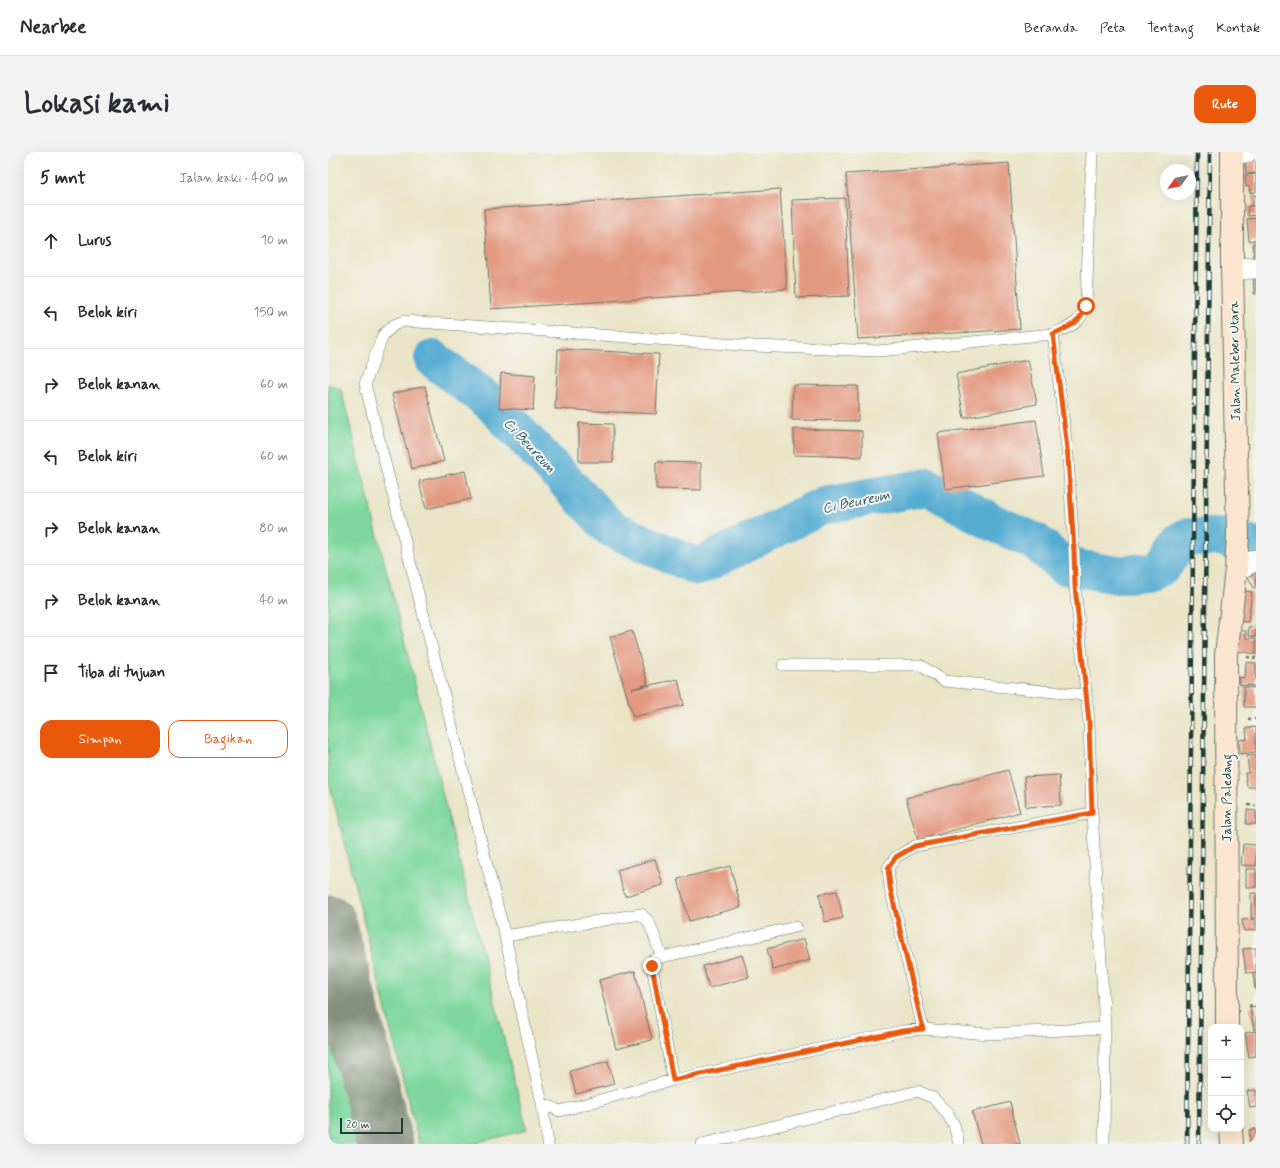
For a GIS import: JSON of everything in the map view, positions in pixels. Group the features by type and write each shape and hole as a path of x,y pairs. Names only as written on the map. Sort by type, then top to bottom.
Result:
{"street":[{"name":"Jalan Maleber Utara","path":"1237,152 1232,269 1238,534 1243,563"},
{"path":"1232,269 1256,268"},
{"name":"Jalan Paledang","path":"1227,1024 1226,655 1243,563"},
{"path":"1231,1132 1232,1144"}],"lane":[{"path":"548,1144 542,1103 505,936 365,384 383,335 394,325 404,321 746,346 878,351 1053,334 1078,321 1086,306 1092,152"},
{"path":"1053,334 1068,457 1075,586 1085,695 1089,722 1092,813 1105,1028 1104,1144"},
{"path":"783,665 920,665 944,681 1085,695"},
{"path":"923,1029 890,887 888,868 896,857 915,846 1092,813"},
{"path":"505,936 641,914 649,922 662,957"},
{"path":"673,1080 652,966 653,960 796,927"},
{"path":"542,1103 560,1111 673,1080 903,1031 923,1029 989,1034 1105,1028"},
{"path":"702,1144 918,1091 933,1098 946,1112 954,1125 959,1144"}],"green space":[{"path":"328,384 341,389 527,1130 478,1142 478,1144 419,1144 328,778"},
{"path":"328,1017 360,1144 328,1144"}],"building":[{"path":"1256,158 1256,173 1246,174 1245,160"},
{"path":"1009,163 1020,329 858,339 846,174"},
{"path":"1256,174 1256,192 1250,193 1249,186 1246,187 1245,175"},
{"path":"780,189 787,289 491,309 484,209"},
{"path":"1253,195 1256,195 1256,215 1248,216 1248,206 1253,206"},
{"path":"845,198 849,296 796,298 792,200"},
{"path":"1256,218 1256,240 1249,241 1247,219"},
{"path":"1253,243 1256,243 1256,265 1254,266"},
{"path":"1253,273 1256,273 1256,294 1254,294"},
{"path":"558,349 659,354 656,414 555,409"},
{"path":"1028,360 1037,404 964,418 956,374"},
{"path":"501,373 535,376 533,410 499,408"},
{"path":"793,385 858,386 858,421 792,420"},
{"path":"425,386 444,461 412,469 392,394"},
{"path":"1036,420 1044,476 945,489 938,433"},
{"path":"579,423 613,424 613,462 579,462"},
{"path":"794,429 862,431 862,457 794,455"},
{"path":"656,462 701,463 701,490 656,489"},
{"path":"465,471 471,499 426,509 419,481"},
{"path":"1256,572 1256,587 1254,588 1248,577"},
{"path":"1241,590 1252,592 1248,622 1237,621"},
{"path":"1256,626 1256,636 1249,636 1248,627"},
{"path":"632,631 648,684 632,689 678,679 684,705 633,717 610,637"},
{"path":"1240,631 1246,631 1246,638 1256,638 1256,654 1238,651"},
{"path":"1246,662 1256,663 1256,686 1240,685 1240,677 1245,678"},
{"path":"1244,687 1256,688 1256,707 1244,707"},
{"path":"1256,727 1256,752 1240,754 1239,740 1247,739 1246,728"},
{"path":"1256,755 1256,787 1247,787 1245,773 1249,773 1247,756"},
{"path":"1008,770 1020,812 918,840 906,798"},
{"path":"1059,775 1061,805 1026,807 1024,777"},
{"path":"1247,810 1256,811 1256,824 1246,824"},
{"path":"1243,844 1256,845 1256,866 1241,865"},
{"path":"655,859 663,885 625,896 617,870"},
{"path":"730,866 741,907 689,921 678,879"},
{"path":"1246,869 1256,869 1256,887 1246,887"},
{"path":"837,891 843,918 825,922 819,894"},
{"path":"1251,893 1256,893 1256,918 1251,918"},
{"path":"1256,919 1256,930 1244,931 1242,920"},
{"path":"804,939 810,960 773,970 767,949"},
{"path":"1256,948 1256,972 1246,973 1243,949"},
{"path":"742,955 749,977 709,988 703,966"},
{"path":"635,971 652,1040 616,1049 599,980"},
{"path":"1256,973 1256,989 1255,989 1253,974"},
{"path":"1256,1006 1256,1029 1254,1030 1250,1007"},
{"path":"1256,1031 1256,1056 1249,1057 1245,1033"},
{"path":"608,1061 614,1084 576,1094 570,1071"},
{"path":"1256,1090 1256,1107 1250,1108 1247,1091"},
{"path":"1010,1102 1020,1144 981,1144 972,1112"},
{"path":"1256,1129 1256,1144 1250,1144 1249,1130"}],"waterway":[{"name":"Ci Beureum","path":"433,359 491,403 610,528 698,567 824,505 928,487 992,522 1036,542 1064,566 1117,575 1152,571 1163,566 1180,541 1187,537 1221,537 1243,545 1256,545"}],"taxiway":[{"path":"328,923 385,1144"}],"railway":[{"path":"1187,1144 1197,152"},
{"path":"1199,1144 1210,152"}],"route":[{"path":"652,966 673,1080 903,1031 923,1029 890,887 888,868 896,857 915,846 1092,813 1089,722 1085,695 1075,586 1068,457 1053,334 1078,321 1086,306"}]}
